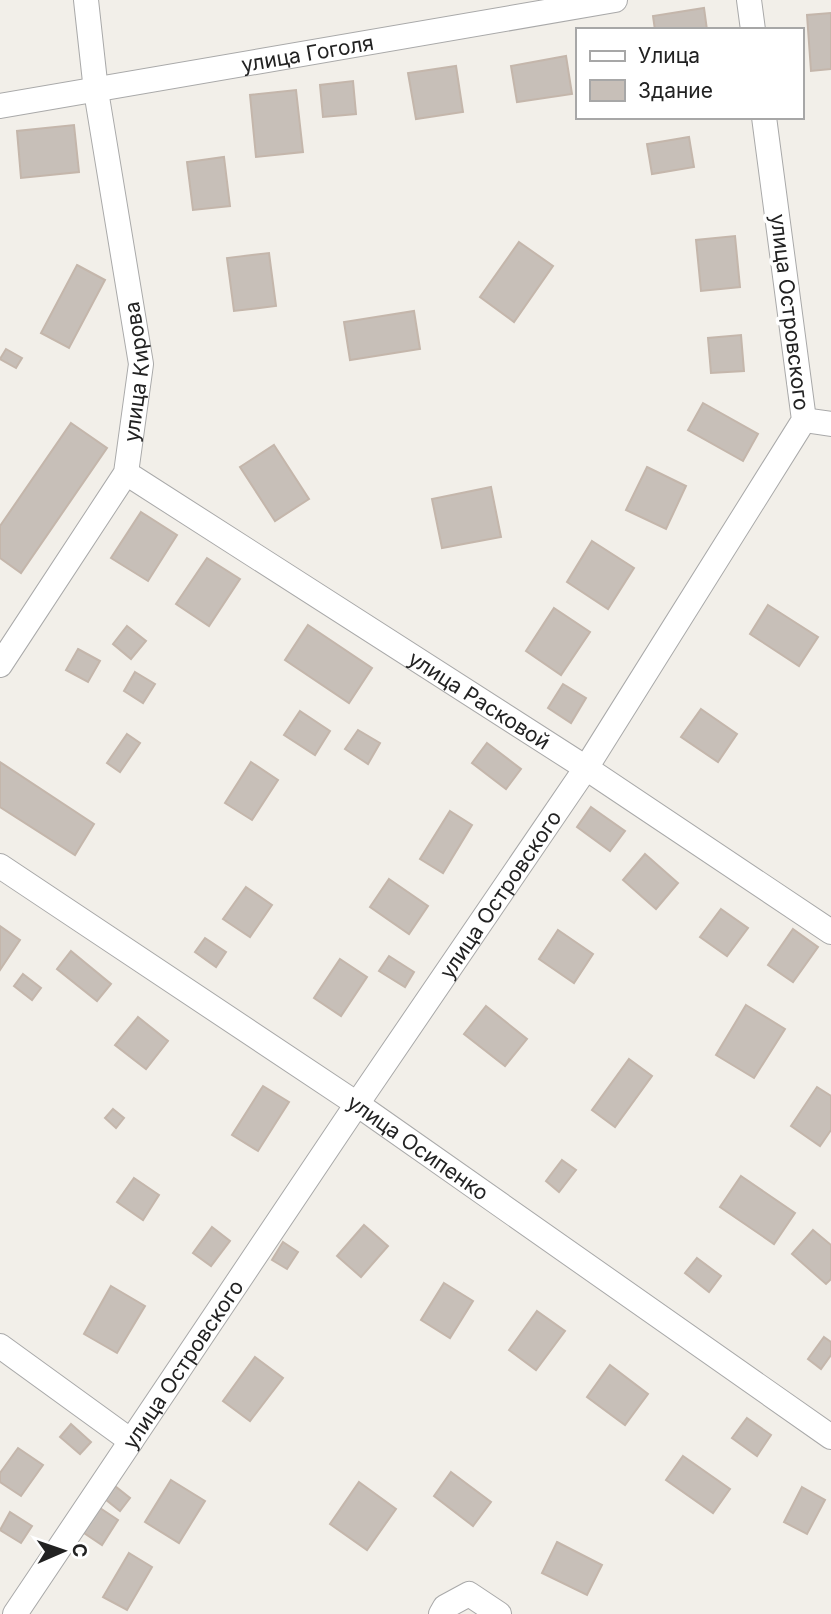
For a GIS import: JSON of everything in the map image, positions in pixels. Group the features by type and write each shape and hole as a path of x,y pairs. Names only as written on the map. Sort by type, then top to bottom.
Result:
{"street":[{"name":"улица Кирова","path":"0,665 126,472 141,364 96,91 86,0"},
{"name":"улица Гоголя","path":"0,106 615,0"},
{"path":"749,0 753,28"},
{"name":"улица Островского","path":"15,1614 586,768 804,420 764,119"},
{"path":"804,420 831,424"},
{"name":"улица Расковой","path":"126,472 586,768 831,932"},
{"name":"улица Осипенко","path":"0,866 357,1104 831,1437"},
{"path":"0,1346 131,1441"},
{"path":"441,1614 445,1606 469,1594 499,1614"}],"building":[{"path":"704,8 707,28 655,28 653,16"},
{"path":"831,13 831,69 811,71 807,15"},
{"path":"566,56 572,94 517,102 511,66"},
{"path":"456,66 463,112 416,119 408,73"},
{"path":"353,81 356,114 323,117 320,85"},
{"path":"296,90 303,152 256,157 250,95"},
{"path":"74,125 79,172 21,178 17,131"},
{"path":"689,137 694,167 652,174 647,144"},
{"path":"224,157 230,206 193,210 187,162"},
{"path":"735,236 740,287 701,291 696,240"},
{"path":"519,242 553,266 514,322 480,297"},
{"path":"269,253 276,306 234,311 227,258"},
{"path":"77,265 105,280 69,348 41,333"},
{"path":"414,311 420,349 350,360 344,322"},
{"path":"741,335 744,371 711,373 708,338"},
{"path":"6,349 22,358 16,368 0,359"},
{"path":"703,403 758,434 743,461 688,430"},
{"path":"71,423 107,448 21,573 0,558 0,526"},
{"path":"274,445 309,499 275,521 240,467"},
{"path":"647,467 686,486 666,529 626,510"},
{"path":"491,487 501,537 442,548 432,499"},
{"path":"141,512 177,535 148,581 111,558"},
{"path":"592,541 634,568 608,609 567,582"},
{"path":"207,558 240,579 209,626 176,604"},
{"path":"768,605 818,637 799,666 750,634"},
{"path":"554,608 590,632 561,675 526,651"},
{"path":"308,625 372,668 349,703 285,660"},
{"path":"127,626 146,641 131,659 113,644"},
{"path":"78,649 100,661 88,682 66,670"},
{"path":"135,672 155,684 143,703 124,691"},
{"path":"563,684 586,698 571,723 548,708"},
{"path":"701,709 737,734 718,762 681,737"},
{"path":"300,711 330,731 315,755 284,735"},
{"path":"358,730 380,743 368,764 345,749"},
{"path":"127,734 140,743 120,772 107,763"},
{"path":"487,743 521,769 506,789 472,763"},
{"path":"0,762 94,824 75,855 0,807"},
{"path":"251,762 278,780 252,820 225,803"},
{"path":"591,807 625,831 610,851 577,827"},
{"path":"450,811 472,825 443,873 420,859"},
{"path":"645,854 678,883 656,909 623,880"},
{"path":"389,879 428,906 409,934 370,907"},
{"path":"246,887 272,905 250,937 223,919"},
{"path":"721,909 748,928 727,956 700,937"},
{"path":"0,926 20,940 0,970"},
{"path":"793,929 818,947 793,982 768,965"},
{"path":"558,930 593,954 574,983 539,959"},
{"path":"205,938 226,952 216,967 195,952"},
{"path":"71,951 111,984 97,1001 57,969"},
{"path":"389,956 414,972 405,987 379,971"},
{"path":"340,959 367,977 341,1016 314,998"},
{"path":"23,974 41,988 32,1000 14,986"},
{"path":"746,1005 785,1029 754,1078 716,1055"},
{"path":"486,1006 527,1039 505,1066 464,1034"},
{"path":"138,1017 168,1041 146,1069 115,1045"},
{"path":"629,1059 652,1076 615,1127 592,1110"},
{"path":"263,1086 289,1102 258,1151 232,1135"},
{"path":"817,1087 831,1096 831,1130 820,1146 791,1126"},
{"path":"113,1109 124,1118 116,1128 105,1118"},
{"path":"562,1160 576,1170 559,1192 546,1181"},
{"path":"741,1176 795,1213 774,1244 720,1207"},
{"path":"134,1178 159,1195 143,1220 117,1202"},
{"path":"364,1225 388,1246 361,1277 337,1256"},
{"path":"212,1227 230,1241 211,1266 193,1253"},
{"path":"813,1230 831,1245 831,1279 826,1284 792,1254"},
{"path":"283,1242 298,1252 287,1269 272,1260"},
{"path":"697,1258 721,1276 709,1292 685,1273"},
{"path":"444,1283 473,1301 450,1338 421,1320"},
{"path":"111,1286 145,1306 117,1353 84,1334"},
{"path":"537,1311 565,1331 536,1370 509,1350"},
{"path":"824,1337 831,1342 831,1355 821,1369 808,1359"},
{"path":"255,1357 283,1378 250,1421 223,1401"},
{"path":"610,1365 648,1394 625,1425 587,1397"},
{"path":"747,1418 771,1435 757,1456 732,1438"},
{"path":"71,1424 91,1442 80,1454 60,1437"},
{"path":"18,1448 43,1465 21,1496 0,1482 0,1473"},
{"path":"683,1456 730,1489 713,1513 666,1480"},
{"path":"451,1472 491,1502 473,1526 434,1496"},
{"path":"171,1480 205,1501 179,1543 145,1522"},
{"path":"359,1482 396,1509 367,1550 330,1524"},
{"path":"115,1486 130,1498 120,1511 105,1499"},
{"path":"802,1487 825,1500 807,1534 784,1522"},
{"path":"97,1506 118,1520 102,1545 81,1531"},
{"path":"10,1512 32,1526 21,1543 0,1530"},
{"path":"557,1542 602,1565 587,1595 542,1573"},
{"path":"129,1553 152,1567 127,1610 103,1597"}]}
